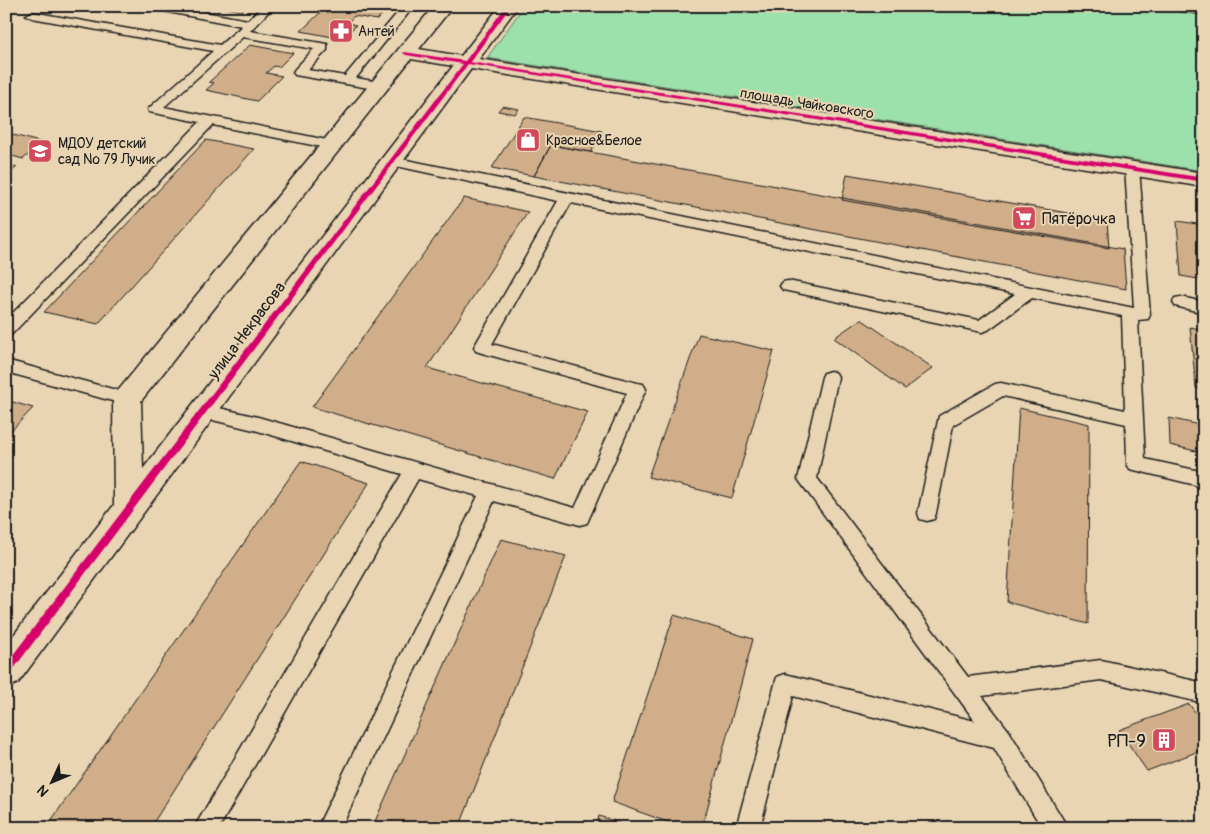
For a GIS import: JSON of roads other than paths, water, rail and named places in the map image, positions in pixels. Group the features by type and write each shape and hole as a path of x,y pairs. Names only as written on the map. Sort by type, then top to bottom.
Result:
{"street":[{"path":"129,508 127,399 444,6"},
{"name":"улица Некрасова","path":"6,672 509,6"},
{"path":"1179,6 1204,10"},
{"name":"площадь Чайковского","path":"406,53 1132,167 1204,180"}],"lane":[{"path":"152,6 251,24"},
{"path":"270,6 154,109 332,145"},
{"path":"348,80 409,6"},
{"path":"32,15 222,49"},
{"path":"241,33 323,47 299,72 380,86"},
{"path":"6,330 210,120"},
{"path":"392,160 567,198 1142,315 1132,167"},
{"path":"202,411 258,424 580,517 637,389 482,347 567,198"},
{"path":"788,286 982,326 1029,292"},
{"path":"1181,302 1204,308"},
{"path":"1130,313 1136,464 1204,480"},
{"path":"6,366 127,399"},
{"path":"830,378 807,479 1001,739 1056,828"},
{"path":"928,513 945,421 1001,389 1134,419"},
{"path":"206,828 414,470"},
{"path":"329,828 489,492"},
{"path":"963,688 1101,670 1204,693"},
{"path":"748,828 785,684 1001,739"}],"place":[{"name":"Антей","path":"341,31"},
{"name":"Красное&Белое","path":"528,140"},
{"name":"МДОУ детский сад № 79 Лучик","path":"40,151"},
{"name":"Пятёрочка","path":"1024,218"},
{"name":"РП-9","path":"1164,740"}]}
